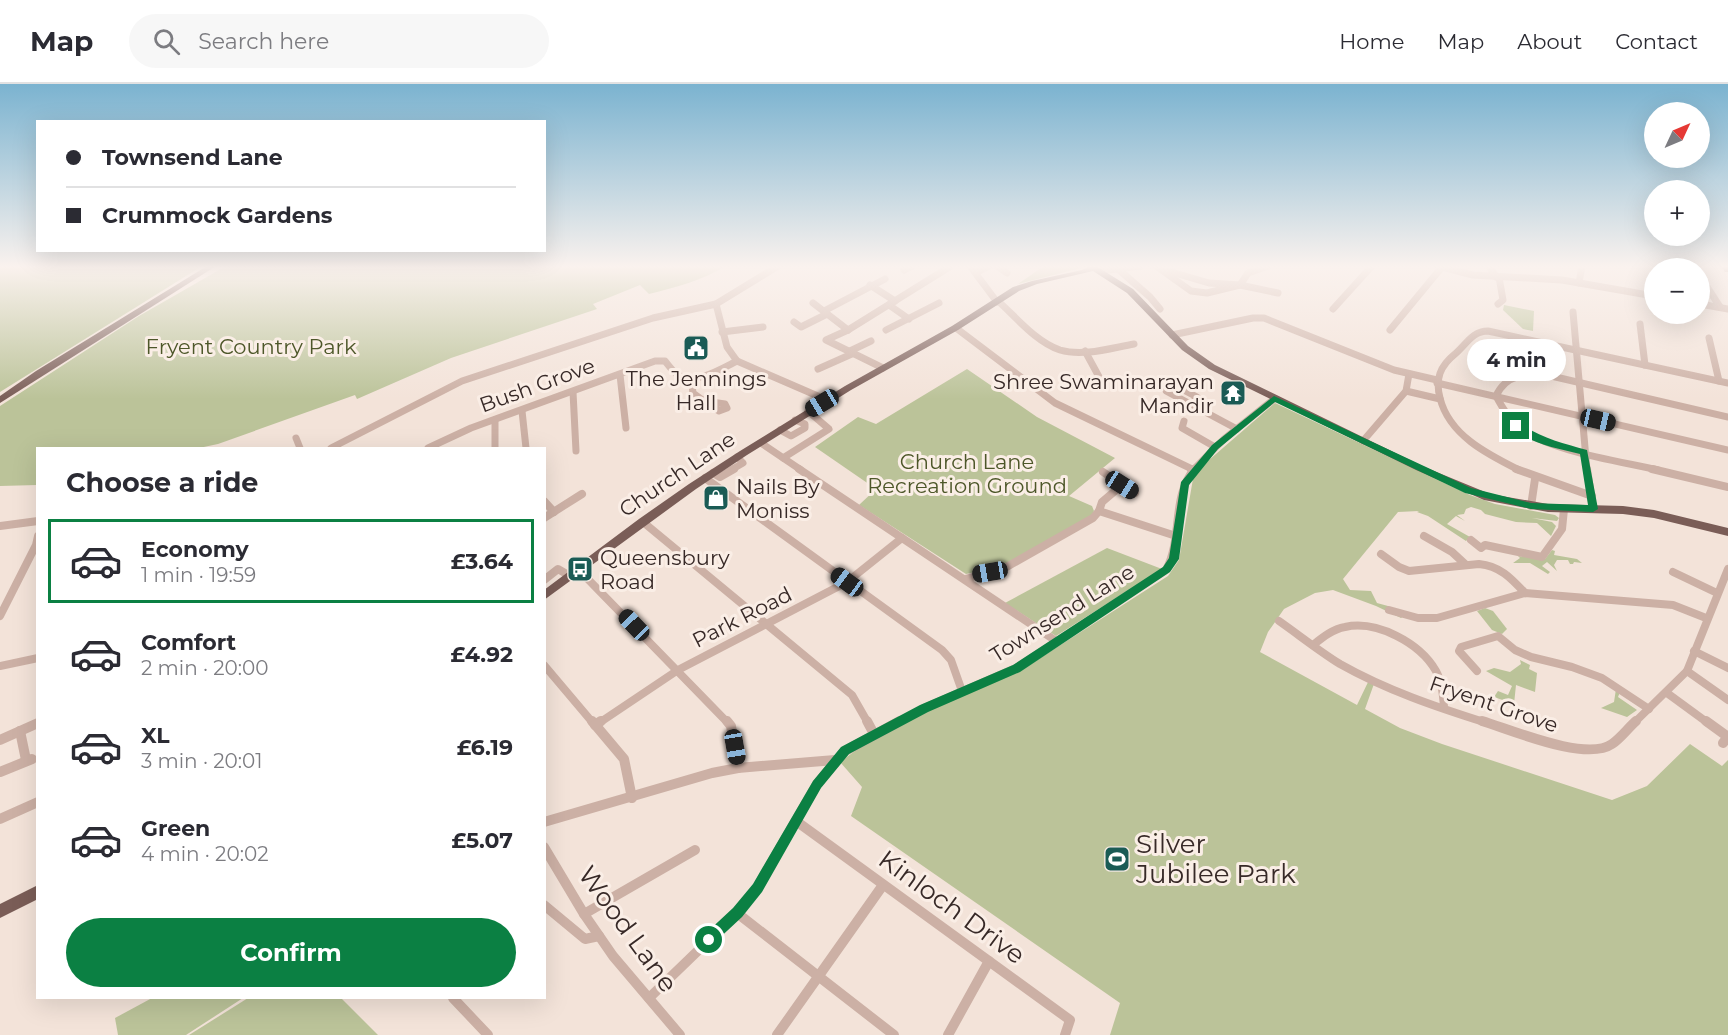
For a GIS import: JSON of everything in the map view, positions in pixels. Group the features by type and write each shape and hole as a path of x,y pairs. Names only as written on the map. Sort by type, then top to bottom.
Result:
{"main road":[{"path":"0,400 48,367 140,310"},
{"name":"Church Lane","path":"546,594 709,475 808,411 956,328 983,310"},
{"path":"1148,310 1172,335 1212,368 1469,490 1531,506 1654,514 1728,532"},
{"path":"0,910 36,892"}],"street":[{"path":"335,447 402,410 462,381 653,318 687,310"},
{"path":"717,310 727,347 737,361 827,400"},
{"path":"823,310 848,330"},
{"path":"794,322 801,327 830,310"},
{"path":"880,310 848,330 826,340 883,368"},
{"path":"900,310 909,319"},
{"path":"886,330 925,310"},
{"path":"1007,310 1027,328 1060,351 1085,351 1134,344"},
{"path":"1390,330 1405,310"},
{"path":"1573,312 1584,452 1593,509"},
{"path":"1172,335 1252,318 1264,318 1382,366 1409,374 1728,450"},
{"path":"1640,324 1645,365"},
{"path":"722,332 763,327"},
{"path":"956,328 1055,403 1194,470"},
{"path":"1592,496 1535,479 1503,463 1475,445 1454,424 1440,399 1437,381 1443,364 1462,349 1475,332 1480,330 1575,349 1728,383"},
{"path":"1708,338 1719,381"},
{"path":"818,369 871,341"},
{"path":"1085,351 1104,386"},
{"name":"Bush Grove","path":"430,447 495,420 661,360 679,375 690,378"},
{"path":"704,401 693,393 690,378 699,377 737,361"},
{"path":"1363,441 1406,391 1409,374"},
{"path":"1728,417 1547,375 1525,374 1508,378 1499,388 1496,396 1504,413 1516,426 1551,444 1728,487"},
{"path":"620,375 626,428"},
{"path":"1406,391 1440,399"},
{"path":"573,392 576,451"},
{"name":"Townsend Lane","path":"648,998 737,913 757,888 822,777 835,760 850,747 962,691 1016,668 1166,570 1174,559 1184,485 1215,447 1274,399"},
{"path":"1192,404 1237,429"},
{"path":"522,411 526,447"},
{"path":"783,458 829,429 827,424 808,411"},
{"path":"495,420 495,447"},
{"path":"1184,421 1182,428 1215,447"},
{"path":"296,438 300,447"},
{"name":"Bush Grove","path":"437,447 447,439"},
{"path":"761,443 1056,641"},
{"path":"1103,472 1135,493"},
{"path":"709,475 847,582 942,650 951,660 962,691"},
{"path":"1531,506 1535,479"},
{"path":"964,579 1003,569 1092,518 1099,511 1102,502 1122,485"},
{"path":"546,517 582,494"},
{"path":"546,503 554,512"},
{"path":"1471,540 1481,548 1485,545 1542,556 1551,548 1565,521 1564,509"},
{"path":"1099,511 1176,536"},
{"path":"0,526 36,520"},
{"path":"643,522 852,695 874,734"},
{"path":"1424,536 1452,552 1465,564"},
{"name":"Park Road","path":"595,725 678,670 847,582 902,538"},
{"path":"0,616 36,545"},
{"path":"1381,554 1405,570 1446,570 1465,564 1484,562 1497,567 1512,578 1525,593"},
{"path":"546,578 558,569 570,576"},
{"path":"1728,569 1726,580 1717,593 1706,618 1687,671 1728,700"},
{"path":"578,570 731,726 738,768"},
{"path":"1672,572 1717,593"},
{"path":"1389,610 1418,618 1437,618 1525,593 1673,605 1706,618"},
{"name":"Fryent Grove","path":"1279,621 1313,645 1375,681 1444,707 1571,749 1591,751 1611,745 1667,693 1687,671"},
{"path":"1313,645 1334,631 1349,626 1374,629 1404,640 1423,654 1436,671 1443,691 1444,707"},
{"path":"1477,671 1459,651 1461,647 1498,636 1515,650 1531,657 1572,667 1602,678 1649,709"},
{"path":"1694,651 1728,668"},
{"path":"0,666 36,658"},
{"path":"546,667 624,759 632,798"},
{"path":"1667,693 1728,737 1723,743"},
{"path":"0,740 36,724"},
{"path":"0,772 29,759 20,731"},
{"path":"546,821 712,773 738,768 835,760"},
{"path":"811,763 822,777"},
{"path":"0,819 36,803"},
{"name":"Kinloch Drive","path":"796,821 1070,1020 1065,1035"},
{"name":"Wood Lane","path":"546,850 584,914 648,998 680,1035"},
{"path":"584,914 695,850"},
{"path":"777,1035 882,885"},
{"path":"546,907 585,939 600,936"},
{"path":"737,913 894,1035"},
{"path":"948,1035 989,961"},
{"path":"454,999 488,1035"}],"green space":[{"path":"0,310 131,310 0,392"},
{"name":"Fryent Country Park","path":"149,310 593,310 451,358 357,399 355,395 218,444 204,447 36,447 36,485 0,486 0,406"},
{"path":"1503,310 1534,311 1533,331 1523,329"},
{"name":"Church Lane Recreation Ground","path":"967,369 1037,417 1115,458 1069,496 1092,506 1094,511 1092,515 1004,566 966,574 859,505 876,489 815,447 858,417 876,424"},
{"path":"1275,403 1470,495 1495,504 1555,515 1559,518 1557,521 1532,518 1552,522 1556,526 1551,536 1537,523 1516,522 1485,514 1471,507 1466,509 1464,514 1457,515 1465,521 1456,516 1447,524 1470,537 1466,541 1428,516 1417,512 1419,511 1398,512 1343,579 1350,590 1371,591 1377,603 1388,606 1404,616 1401,618 1333,590 1315,593 1284,609 1268,632 1260,652 1357,705 1370,678 1375,681 1365,709 1400,728 1612,800 1647,786 1690,744 1722,766 1728,760 1728,1035 1110,1035 1120,1003 851,816 862,787 840,762 870,740 961,693 1020,671 1168,576 1179,560 1194,473"},
{"path":"1107,548 1162,569 1056,636 1005,603"},
{"path":"1552,550 1555,551 1554,555 1577,559 1582,563 1570,564 1568,560 1557,560 1554,565 1557,571 1547,562 1542,566 1550,572 1548,574 1530,563 1513,563 1520,558 1518,556 1545,559"},
{"path":"1485,608 1493,611 1507,629 1502,634 1492,630 1477,611"},
{"path":"1520,660 1530,665 1529,669 1537,673 1535,692 1516,685 1514,704 1494,697 1498,691 1508,695 1512,686 1486,671 1494,668 1510,672 1521,664"},
{"path":"1616,689 1620,692 1618,697 1637,710 1627,717 1601,708 1614,702"},
{"path":"150,999 241,999 186,1035 118,1035 115,1018"},
{"path":"246,999 342,999 378,1035 189,1035"}],"place":[{"name":"The Jennings Hall","path":"696,348"},
{"name":"Shree Swaminarayan Mandir","path":"1233,393"},
{"name":"Nails By Moniss","path":"716,498"},
{"name":"Queensbury Road","path":"580,569"},
{"name":"Silver Jubilee Park","path":"1117,859"}],"route":[{"path":"709,940 737,913 757,888 817,784 835,760 845,751 924,708 1016,668 1166,570 1174,559 1184,485 1215,447 1274,399 1445,481 1488,497 1548,508 1593,509 1584,452 1551,444 1516,426"}]}
